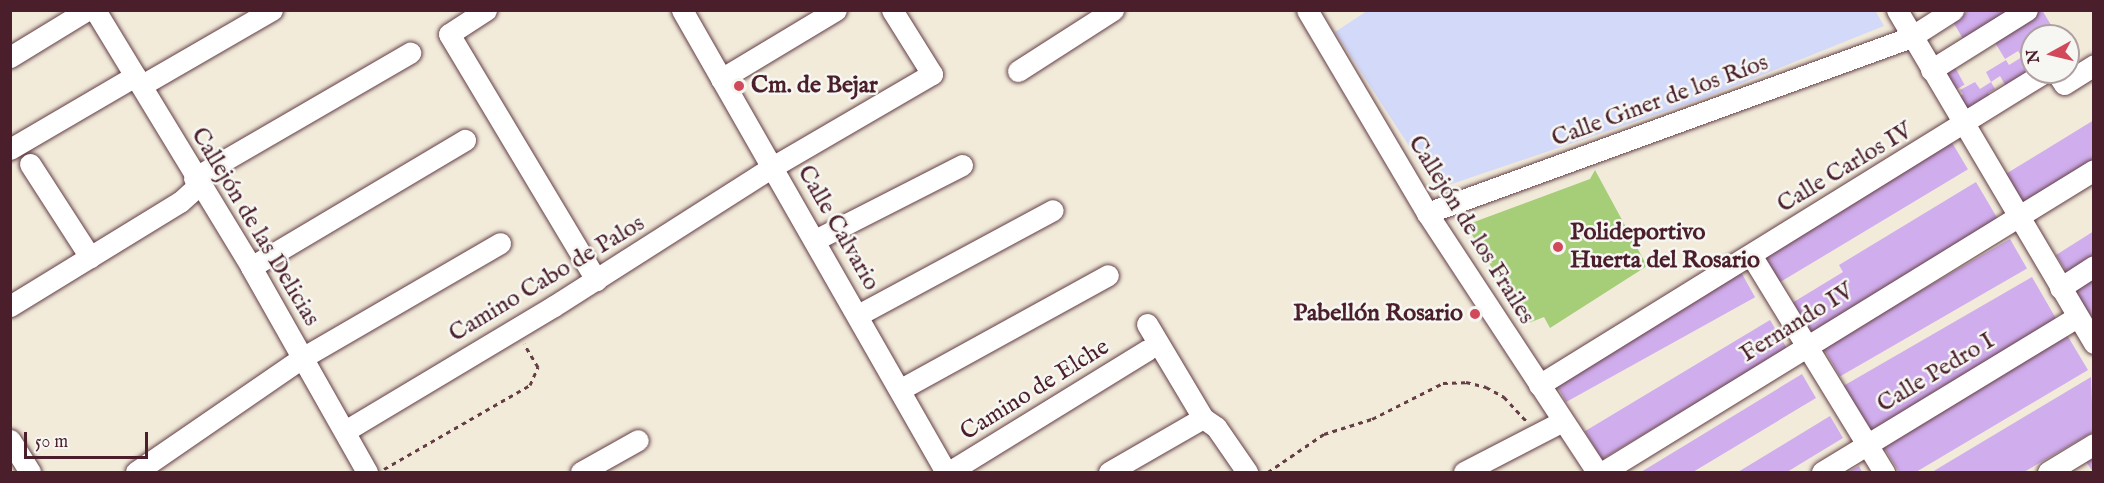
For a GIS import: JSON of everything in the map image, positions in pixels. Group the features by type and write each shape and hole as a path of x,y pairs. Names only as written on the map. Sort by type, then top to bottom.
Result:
{"street":[{"path":"10,57 87,10"},
{"name":"Callejón de las Delicias","path":"95,10 139,80 196,181 251,267 367,472"},
{"path":"10,149 272,10"},
{"path":"486,10 449,34 596,280"},
{"name":"Calle Calvario","path":"682,10 774,166 948,472"},
{"path":"721,79 836,10"},
{"name":"Camino Cabo de Palos","path":"345,431 596,280 774,166 933,74 892,10"},
{"path":"1018,72 1113,10"},
{"name":"Callejón de los Frailes","path":"1307,10 1427,213 1597,472"},
{"path":"1897,10 1963,126 2093,342"},
{"name":"Calle Giner de los Ríos","path":"1427,213 1911,37 1953,10"},
{"path":"1931,70 2027,10"},
{"path":"10,306 180,202 196,181 410,53"},
{"path":"2080,74 2094,65"},
{"name":"Calle Carlos IV","path":"1539,385 1963,126 2027,84"},
{"path":"251,267 465,140"},
{"path":"30,164 90,257"},
{"path":"815,240 962,165"},
{"name":"Fernando IV","path":"1603,472 2094,171"},
{"path":"858,315 1053,210"},
{"path":"136,472 302,358 500,243"},
{"path":"1751,255 1884,472"},
{"path":"2060,288 2094,266"},
{"path":"901,389 1108,275"},
{"name":"Calle Pedro I","path":"1822,472 2077,317"},
{"path":"1147,324 1203,418 1216,427 1247,472"},
{"name":"Camino de Elche","path":"948,472 1147,350"},
{"path":"1109,472 1203,418"},
{"path":"1468,472 1563,420"},
{"path":"10,440 30,472"},
{"path":"581,472 638,440"},
{"path":"2048,472 2094,444"}],"path":[{"path":"367,472 530,385 538,367 515,330"},
{"path":"1268,472 1324,434 1372,419 1443,383 1466,382 1495,392 1537,434"}],"shaded area":[{"path":"1875,10 1884,26 1702,99 1437,189 1335,32 1367,11"}],"green space":[{"name":"Polideportivo Huerta del Rosario","path":"1595,170 1647,266 1550,328 1544,317 1526,324 1466,225 1590,179"}],"building":[{"path":"1970,10 2015,10 1965,42 1953,22"},
{"path":"2032,10 2042,10 2050,24 2020,24 2020,54 2018,51 2005,59 1991,36"},
{"path":"2020,58 2020,81 2008,90 2000,76 1991,82 1986,72 2006,60 2009,65"},
{"path":"1952,62 1965,85 1952,92 1940,69"},
{"path":"1975,82 1980,89 1991,82 1995,89 1988,93 1993,100 1967,115 1957,98 1963,94 1960,90"},
{"path":"2094,120 2094,163 2023,206 2004,175"},
{"path":"1951,141 1968,169 1779,283 1762,254"},
{"path":"1976,182 1999,221 1811,334 1792,303 1843,272 1839,265"},
{"path":"2094,231 2094,258 2068,274 2056,255"},
{"path":"2010,239 2027,268 1840,376 1823,347"},
{"path":"1741,272 1755,297 1566,402 1552,377"},
{"path":"2032,277 2058,322 1869,431 1843,386"},
{"path":"2094,279 2094,328 2072,291"},
{"path":"1770,320 1787,348 1602,460 1585,431"},
{"path":"2067,335 2088,370 1916,472 1899,472 1883,446"},
{"path":"1802,374 1816,398 1693,472 1641,472"},
{"path":"2091,377 2093,432 2024,472 1932,472"},
{"path":"1830,416 1843,438 1787,472 1738,472"},
{"path":"2094,455 2094,472 2093,472 2085,460"},
{"path":"1859,466 1862,472 1848,472"}],"place":[{"name":"Cm. de Bejar","path":"739,86"},
{"name":"Polideportivo Huerta del Rosario","path":"1558,247"},
{"name":"Pabellón Rosario","path":"1475,314"}]}
